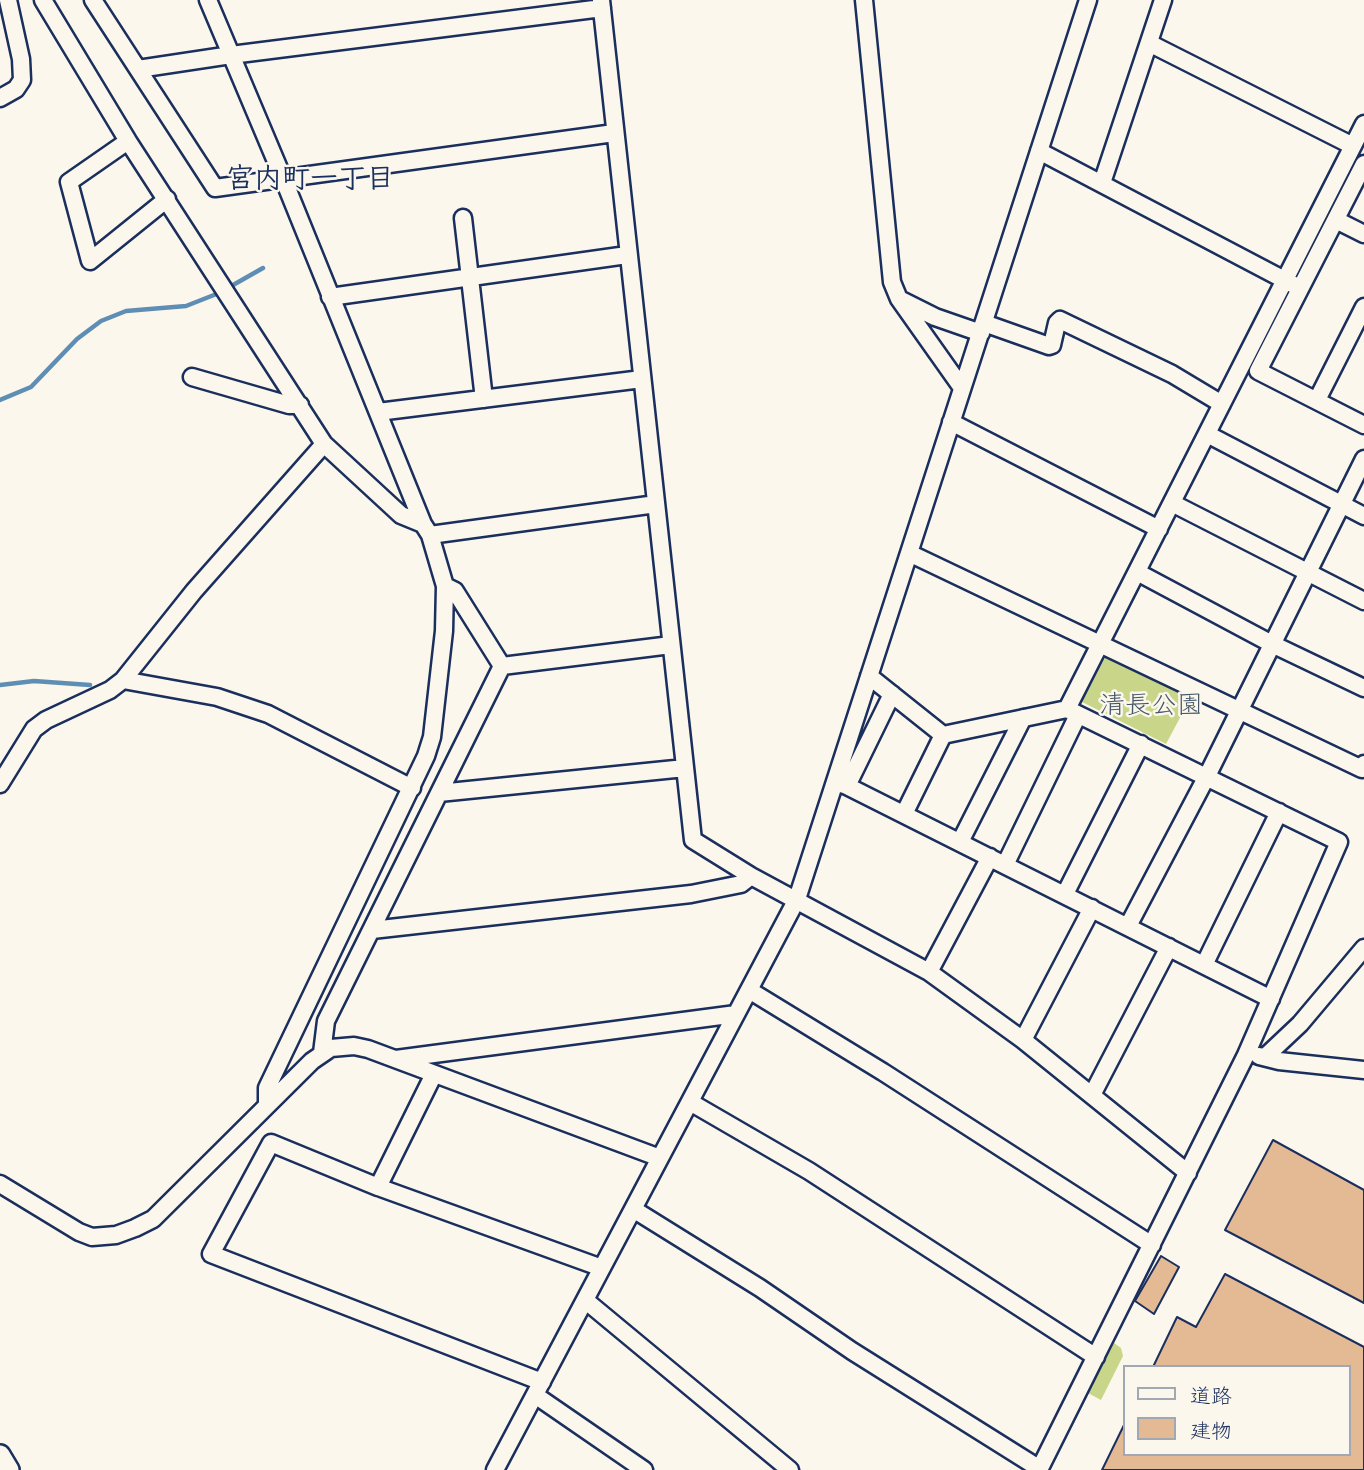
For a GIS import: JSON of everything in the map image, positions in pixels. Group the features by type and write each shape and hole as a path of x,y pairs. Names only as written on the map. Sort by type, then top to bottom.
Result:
{"main road":[{"path":"0,1455 9,1470"}],"street":[{"path":"0,98 16,89 22,80 21,59 8,0"},
{"path":"43,0 128,141 324,444 401,515 427,530 656,504"},
{"path":"93,0 215,188 614,133"},
{"path":"208,0 427,530 445,586 444,631 432,737 412,788 267,1088 267,1104"},
{"path":"864,0 892,282 899,299 962,388"},
{"path":"495,1470 797,899 841,784 869,676 1088,0"},
{"path":"1102,183 1163,0"},
{"path":"138,69 601,4 692,841 929,972 1023,1040 1188,1173"},
{"path":"1149,43 1353,146"},
{"path":"1005,865 1100,645 1364,124"},
{"path":"128,141 69,182 90,261 167,199"},
{"path":"1039,150 1300,289"},
{"path":"1364,164 1258,371 1364,425"},
{"path":"463,218 484,399"},
{"path":"1336,220 1364,234"},
{"path":"330,297 627,254"},
{"path":"899,299 935,317 1049,346 1052,345 1060,320 1172,374 1223,404"},
{"path":"1317,400 1364,307"},
{"path":"192,377 289,405 300,405"},
{"path":"378,412 642,379"},
{"path":"951,422 1159,529"},
{"path":"1206,434 1364,516"},
{"path":"0,784 27,736 34,729 46,720 110,690 123,680 194,591 324,444"},
{"path":"1128,926 1207,776 1364,459"},
{"path":"1172,503 1364,601"},
{"path":"909,553 1362,769 1364,764"},
{"path":"1137,572 1272,644 1364,688"},
{"path":"445,586 455,592 502,666"},
{"path":"502,666 671,645"},
{"path":"322,1053 326,1021 502,666"},
{"path":"869,676 943,735"},
{"path":"123,680 217,696 268,714 412,788"},
{"path":"841,784 892,694"},
{"path":"633,1209 1039,1469 1246,1055 1339,842 1073,712 1023,718 943,735"},
{"path":"960,842 1023,718"},
{"path":"904,814 943,735"},
{"path":"1065,894 1141,744"},
{"path":"439,793 685,768"},
{"path":"841,784 1272,999"},
{"path":"1205,965 1279,812"},
{"path":"929,972 990,857"},
{"path":"372,930 691,894 741,884 751,876"},
{"path":"1023,1040 1092,908"},
{"path":"1092,1095 1169,947"},
{"path":"1265,1057 1300,1024 1364,948"},
{"path":"749,990 883,1072 1152,1245"},
{"path":"393,1059 736,1014"},
{"path":"0,1184 79,1233 102,1238 116,1235 153,1219 267,1104 322,1053 331,1048 354,1046 660,1158"},
{"path":"1246,1055 1364,1070"},
{"path":"378,1187 434,1074"},
{"path":"690,1102 809,1171 1096,1357"},
{"path":"602,1268 378,1187 271,1143 212,1254 538,1388 643,1470"},
{"path":"585,1300 790,1470"}],"green space":[{"name":"清長公園","path":"1107,654 1191,697 1166,744 1082,702"},
{"path":"1114,1343 1121,1348 1123,1356 1101,1400 1088,1393"}],"building":[{"path":"1273,1140 1364,1190 1364,1303 1225,1230"},
{"path":"1161,1256 1179,1267 1154,1314 1135,1301"},
{"path":"1225,1274 1364,1347 1364,1470 1102,1470 1122,1429 1122,1456 1350,1456 1350,1365 1154,1365 1177,1317 1196,1327"}],"waterway":[{"path":"0,400 31,387 77,339 101,321 126,311 186,306 219,293 263,268"},
{"path":"0,685 34,681 90,685"}],"district":[{"name":"宮内町一丁目","path":"310,180"}]}
